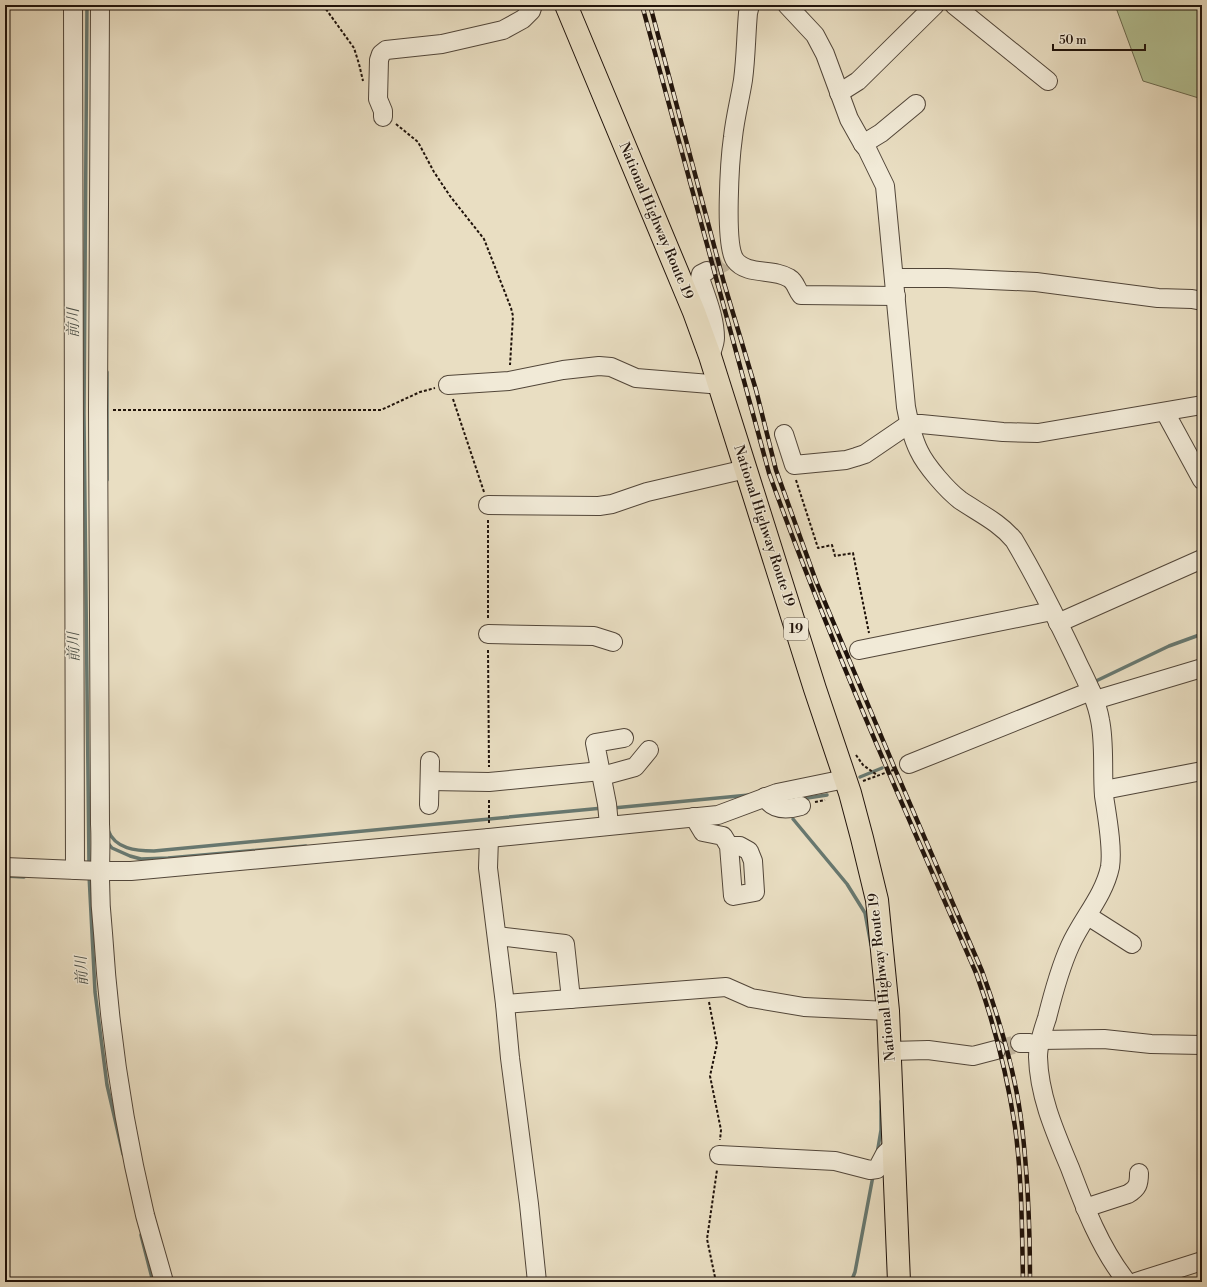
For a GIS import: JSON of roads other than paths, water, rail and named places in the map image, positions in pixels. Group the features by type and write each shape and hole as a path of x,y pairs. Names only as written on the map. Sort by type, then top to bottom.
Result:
{"highway":[{"name":"National Highway Route 19","path":"566,5 694,312 710,356 815,689 851,781 862,838 877,900 888,1011 899,1282"}],"street":[{"path":"73,5 87,870 105,957 117,1068 131,1151 146,1216 164,1282"},
{"path":"87,870 101,843 98,410 100,5"},
{"path":"383,117 384,111 378,99 379,60 381,54 386,50 442,44 503,30 523,19 531,11 533,5"},
{"path":"750,5 748,13 743,79 733,136 729,223 731,244 735,259 744,267 779,274 789,278 796,285 800,295 895,287 947,278 1036,282 1158,298 1192,299 1202,301"},
{"path":"787,5 815,35 825,54 849,119 863,144 868,149 885,186 906,407 909,424 919,452 945,486 959,499 1007,531 1014,540 1055,617 1093,696 1102,731 1104,790 1111,853 1110,867 1105,883 1070,946 1052,998 1030,1042"},
{"path":"839,93 858,81 935,5"},
{"path":"954,5 1048,81"},
{"path":"863,144 881,133 916,104"},
{"path":"726,259 727,251 725,229 726,225 729,223"},
{"path":"707,271 701,274 700,278 712,314 714,326 715,339 710,356"},
{"path":"448,385 509,381 563,370 604,366 636,378 710,384 718,382"},
{"path":"784,434 794,465 846,460 865,454 909,424 1003,432 1038,433 1202,405"},
{"path":"1165,412 1202,480"},
{"path":"488,505 599,506 612,504 647,492 746,469"},
{"path":"866,649 1055,617 1202,559"},
{"path":"488,634 594,636 613,642"},
{"path":"916,764 1093,696 1202,668"},
{"path":"609,825 602,774 595,743 624,738"},
{"path":"430,781 489,782 602,774 635,767 649,750"},
{"path":"429,805 430,761"},
{"path":"1104,790 1202,771"},
{"path":"5,867 131,871 718,815 785,791 851,781"},
{"path":"765,797 772,806 778,809 801,806"},
{"path":"694,817 703,832 723,836 730,846"},
{"path":"489,838 488,868 529,1204 537,1282"},
{"path":"1088,916 1132,944"},
{"path":"497,936 565,944 571,999"},
{"path":"505,1004 707,990 726,987 751,998 804,1007 888,1011"},
{"path":"1030,1042 1104,1040 1151,1044 1202,1045"},
{"path":"1030,1042 1038,1058 1044,1096 1050,1121 1085,1208 1100,1240 1124,1281 1202,1261"},
{"path":"890,1051 928,1050 973,1056 990,1052"},
{"path":"719,1155 835,1161 870,1170 877,1169 885,1154 893,1146"},
{"path":"1085,1208 1128,1194 1135,1190 1139,1183 1139,1173"}],"waterway":[{"name":"前川","path":"87,5 84,414 89,865"},
{"path":"107,372 107,480"},
{"path":"1096,681 1169,646 1202,634"},
{"path":"860,777 882,768"},
{"path":"613,808 749,795"},
{"path":"801,799 827,795"},
{"path":"108,830 116,841 127,848 154,851 603,808"},
{"path":"793,819 847,884 865,913 871,945"},
{"path":"107,842 112,848 141,859 306,846"},
{"name":"前川","path":"89,875 95,992 107,1085 123,1154"},
{"path":"5,876 24,877"},
{"path":"877,1154 881,1130 881,1101"},
{"path":"851,1282 855,1272 873,1176"},
{"name":"前川","path":"141,1235 153,1282"}],"tunnel":[{"path":"707,271 723,263 726,259"},
{"path":"996,1050 1020,1043"}],"railway":[{"path":"642,5 769,473 792,537 842,662 976,973 989,1011 1004,1068 1015,1127 1020,1185 1023,1282"},
{"path":"650,5 724,283 756,390 776,470 816,581 982,971 1001,1028 1016,1087 1022,1127 1026,1165 1030,1243 1030,1282"}]}
